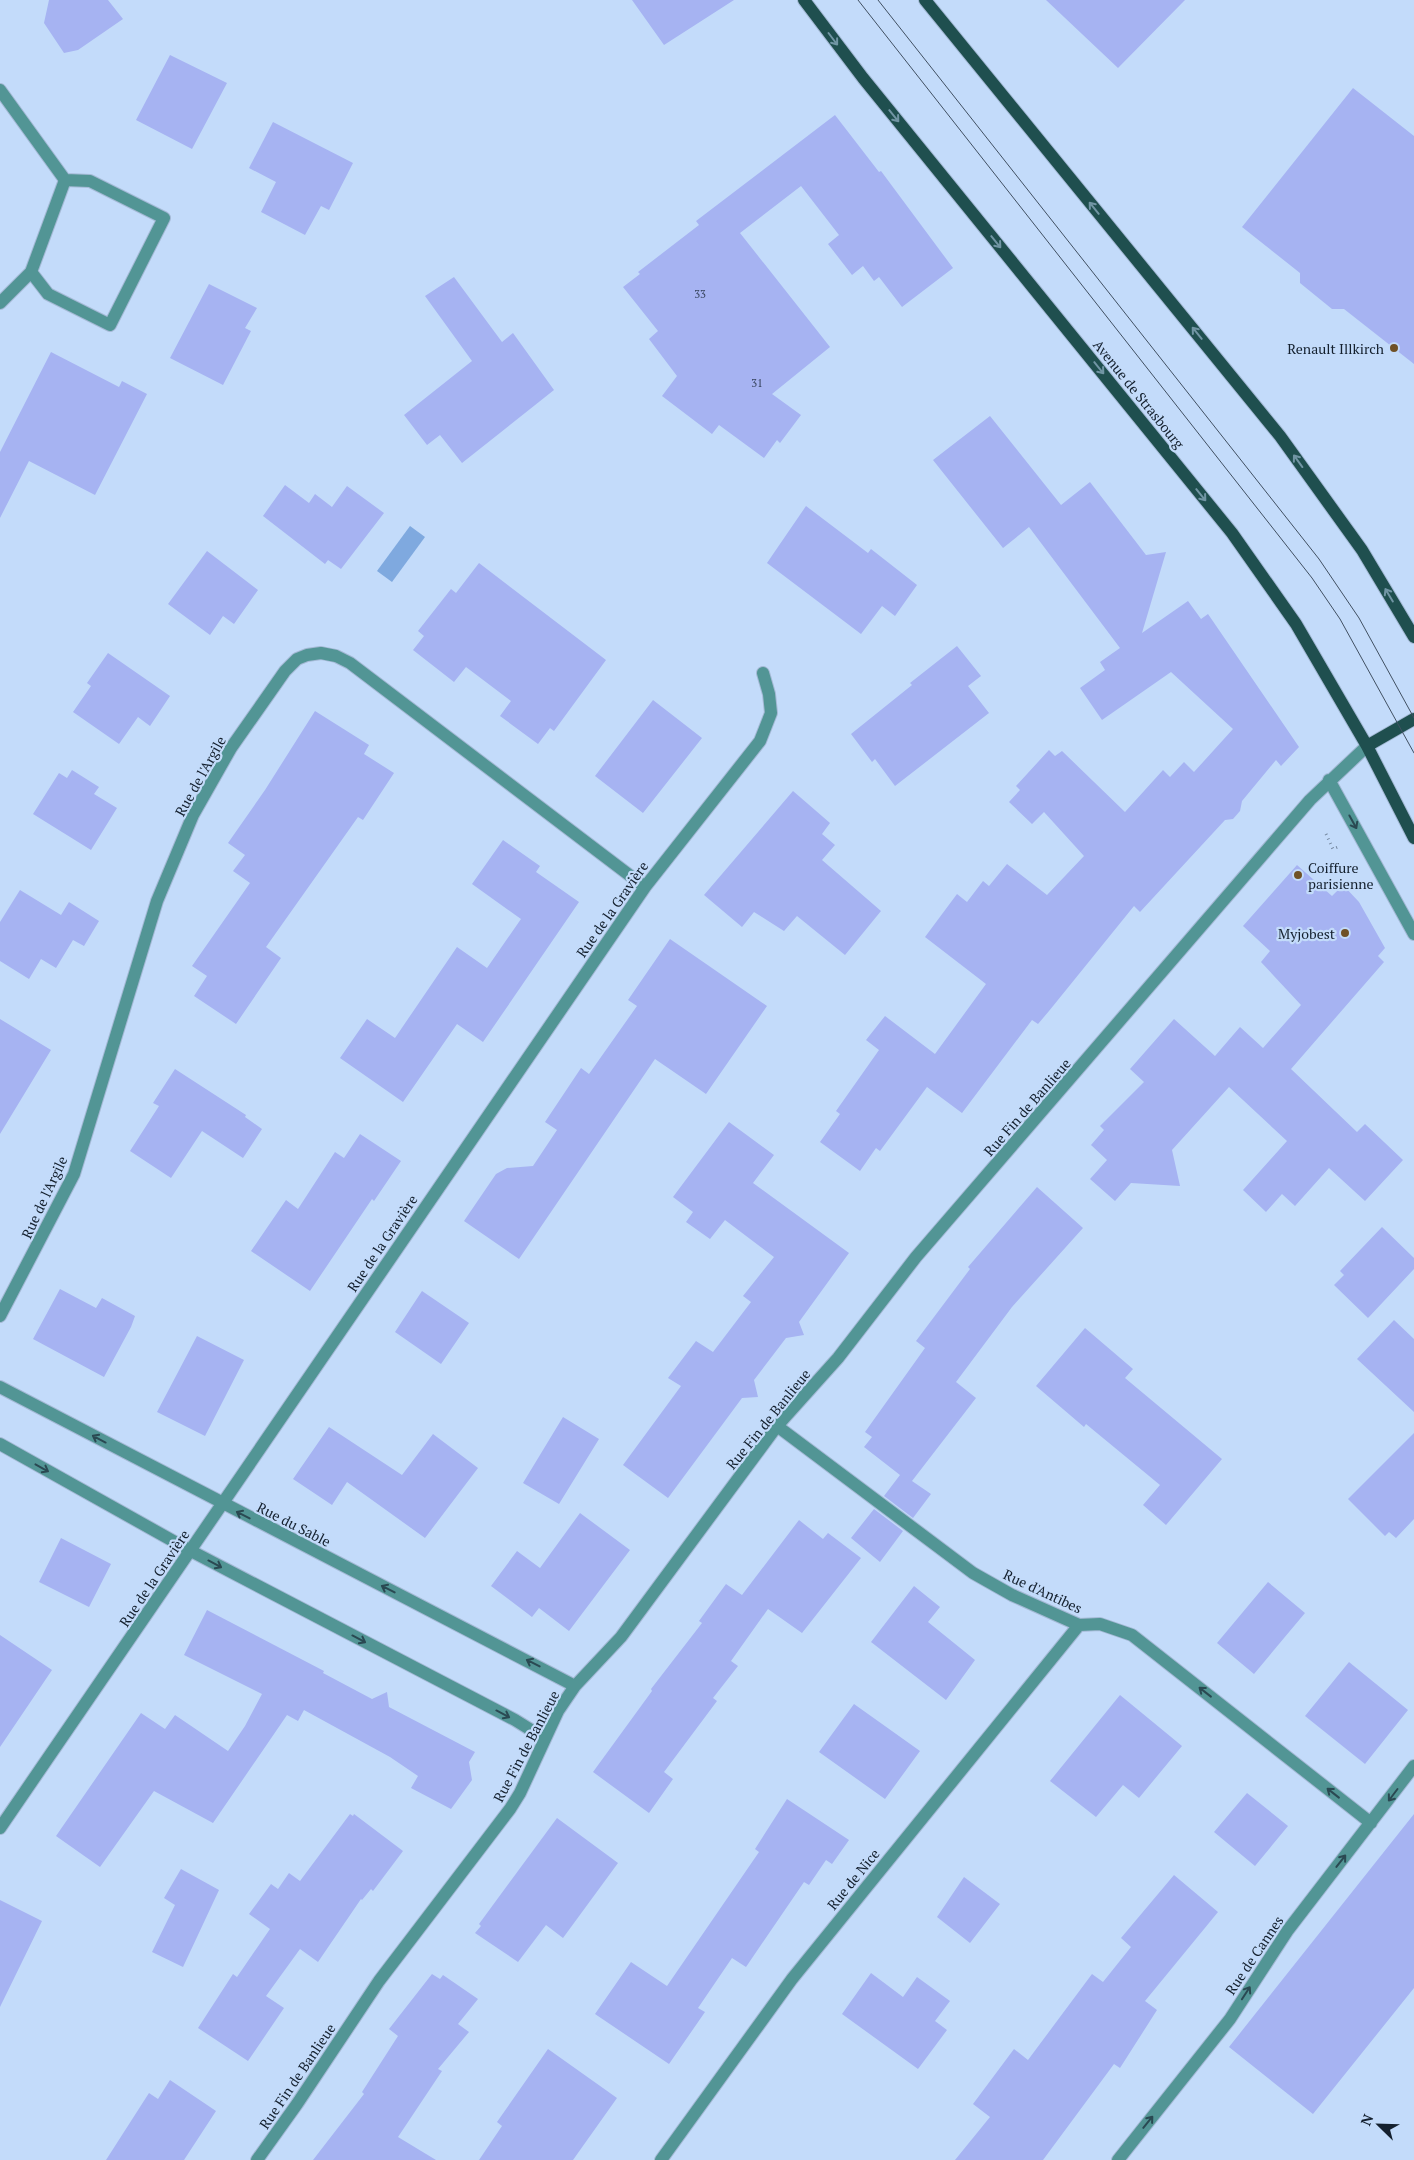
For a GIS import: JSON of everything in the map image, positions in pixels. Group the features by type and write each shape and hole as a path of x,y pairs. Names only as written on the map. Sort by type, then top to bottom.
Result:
{"main road":[{"name":"Avenue de Strasbourg","path":"804,0 863,78 1232,533 1296,624 1367,746 1414,838"},
{"path":"925,0 1280,436 1362,550 1414,637"},
{"path":"1367,746 1414,719"}],"street":[{"path":"0,90 64,180"},
{"path":"0,303 31,272 64,180"},
{"path":"31,272 48,294 110,325 164,218 90,180 64,180"},
{"name":"Rue de l'Argile","path":"0,1316 74,1174 157,901 193,816 232,748 257,710 285,671 297,660 307,655 321,653 336,656 350,663 645,887"},
{"name":"Rue de la Gravière","path":"0,1828 645,887 760,741 771,713 769,694 763,673"},
{"name":"Rue Fin de Banlieue","path":"257,2160 292,2112 379,1981 510,1809 520,1792 558,1710 575,1686 621,1637 777,1426 838,1358 916,1257 1329,780 1367,746"},
{"path":"1329,780 1414,934"},
{"name":"Rue du Sable","path":"0,1387 221,1504 575,1686"},
{"name":"Rue d'Antibes","path":"777,1426 973,1573 1012,1595 1079,1625 1100,1624 1132,1635 1371,1823"},
{"path":"0,1444 191,1551 515,1720 544,1738"},
{"name":"Rue de Nice","path":"661,2160 792,1979 1079,1625"},
{"name":"Rue de Cannes","path":"1118,2160 1219,2033 1288,1930 1414,1766"}],"water":[{"path":"410,526 425,537 392,582 377,571"}],"building":[{"path":"49,0 108,0 123,19 78,50 64,53 44,23"},
{"path":"632,0 734,0 664,45"},
{"path":"1046,0 1185,0 1118,68"},
{"path":"170,55 227,83 192,149 136,120"},
{"path":"1353,88 1414,136 1414,364 1344,309 1332,309 1300,283 1300,273 1242,227"},
{"path":"835,115 879,172 881,171 953,268 902,307 879,277 874,281 863,266 852,275 828,244 839,235 801,186 740,233 830,347 772,394 801,415 780,443 777,440 764,458 719,425 712,434 662,396 677,376 649,339 658,331 623,287 640,274 638,272 699,225 696,221"},
{"path":"273,122 353,163 329,210 321,206 305,235 261,212 276,182 249,168"},
{"path":"454,277 502,342 513,333 554,390 462,463 440,435 427,445 404,415 472,361 425,296"},
{"path":"209,284 257,308 245,328 251,331 223,385 170,358"},
{"path":"51,352 119,387 122,381 147,394 95,495 29,461 0,518 0,452"},
{"path":"990,416 1061,505 1090,482 1146,555 1166,552 1142,633 1188,601 1201,619 1208,614 1299,747 1281,766 1276,760 1242,801 1240,811 1233,819 1225,820 1140,912 1134,906 1038,1024 1032,1020 962,1113 927,1087 880,1151 876,1148 860,1171 820,1142 840,1114 836,1111 879,1050 866,1040 885,1016 935,1054 986,984 925,937 957,894 967,902 983,881 989,886 1007,864 1047,895 1084,856 1044,812 1032,824 1009,802 1020,790 1016,786 1049,750 1055,756 1062,751 1125,812 1163,770 1170,777 1184,762 1194,772 1233,729 1171,672 1102,720 1080,688 1105,670 1100,662 1120,648 1029,527 1003,548 933,460"},
{"path":"285,485 309,503 315,494 332,507 347,486 384,513 341,569 328,560 325,564 263,516"},
{"path":"806,506 868,553 871,549 917,585 895,616 882,606 861,634 767,563"},
{"path":"207,551 258,590 234,624 223,616 210,635 168,604"},
{"path":"479,563 606,660 554,731 550,728 538,744 500,716 511,701 466,667 454,682 413,650 424,636 418,631 451,589 456,593"},
{"path":"957,646 981,676 968,686 989,713 895,786 875,759 872,762 851,734 912,685 910,683"},
{"path":"108,653 170,696 150,726 138,717 119,744 73,712 91,686 87,683"},
{"path":"653,700 702,738 643,813 595,776"},
{"path":"315,711 369,745 364,754 394,773 363,820 358,817 266,947 281,958 236,1024 194,996 207,976 192,966 250,883 233,871 245,855 228,843 265,790"},
{"path":"72,770 99,787 94,794 117,808 91,850 33,814 59,773 67,778"},
{"path":"793,791 830,823 822,834 835,845 822,860 881,911 845,955 797,916 784,931 754,912 742,927 704,895"},
{"path":"503,840 540,866 536,872 579,902 483,1042 457,1024 403,1102 340,1058 367,1019 395,1038 457,947 487,968 521,919 472,884"},
{"path":"1297,865 1332,896 1343,885 1359,902 1385,948 1378,956 1384,962 1291,1069 1357,1132 1365,1124 1403,1160 1365,1201 1329,1168 1295,1206 1282,1194 1266,1212 1243,1190 1287,1141 1229,1087 1172,1150 1180,1186 1131,1183 1115,1201 1090,1179 1107,1160 1091,1145 1104,1130 1100,1126 1144,1082 1130,1069 1174,1019 1215,1056 1240,1027 1263,1048 1301,1005 1261,962 1270,951 1243,926"},
{"path":"20,890 61,915 69,902 99,921 84,946 73,940 56,968 41,959 29,979 0,961 0,922"},
{"path":"670,939 767,1006 706,1094 655,1059 519,1259 464,1221 496,1174 507,1168 533,1166 557,1130 545,1122 581,1068 589,1074 637,1006 628,1000"},
{"path":"0,1019 51,1050 0,1134"},
{"path":"175,1069 246,1115 245,1117 262,1129 243,1158 202,1131 171,1178 130,1151 159,1106 153,1103"},
{"path":"729,1122 774,1155 753,1183 849,1253 799,1322 804,1335 786,1338 754,1380 758,1397 742,1398 668,1498 623,1465 681,1386 668,1378 696,1341 713,1352 751,1302 743,1296 774,1257 725,1220 710,1239 686,1222 693,1212 673,1197"},
{"path":"360,1134 401,1161 374,1201 372,1199 310,1291 251,1251 286,1200 298,1209 335,1152 344,1158"},
{"path":"1037,1187 1083,1228 1012,1307 956,1382 976,1398 912,1481 931,1494 913,1518 884,1496 900,1475 864,1447 872,1437 865,1432 925,1348 916,1341 970,1269 968,1267"},
{"path":"1382,1227 1414,1258 1414,1269 1368,1318 1334,1285 1344,1275 1340,1271"},
{"path":"60,1289 96,1308 102,1298 135,1316 104,1377 33,1339"},
{"path":"422,1291 469,1323 441,1364 395,1332"},
{"path":"1394,1320 1414,1339 1414,1412 1357,1359"},
{"path":"1085,1328 1133,1369 1125,1378 1222,1459 1166,1525 1143,1505 1160,1485 1086,1424 1084,1427 1036,1386"},
{"path":"197,1336 244,1360 205,1436 157,1412"},
{"path":"563,1417 599,1439 559,1504 523,1483"},
{"path":"329,1427 402,1475 433,1434 478,1468 425,1538 347,1482 332,1505 293,1479"},
{"path":"1414,1433 1414,1519 1396,1538 1389,1532 1385,1536 1348,1499"},
{"path":"874,1509 903,1531 880,1562 851,1538"},
{"path":"580,1513 630,1550 569,1631 539,1608 532,1617 491,1586 517,1551 540,1568"},
{"path":"799,1520 823,1539 828,1533 861,1558 802,1633 768,1609 731,1661 738,1666 713,1698 717,1701 664,1772 673,1779 649,1813 593,1772 652,1691 651,1689 702,1623 699,1621 726,1584 742,1595"},
{"path":"61,1538 111,1564 89,1607 39,1582"},
{"path":"1268,1582 1305,1613 1254,1674 1217,1643"},
{"path":"914,1586 940,1607 928,1622 975,1660 946,1700 871,1642"},
{"path":"207,1610 324,1671 323,1673 372,1699 387,1692 389,1707 475,1752 469,1762 472,1780 451,1809 411,1788 418,1776 390,1757 304,1710 298,1721 287,1715 213,1823 154,1791 100,1867 56,1836 141,1713 165,1729 175,1715 228,1751 245,1726 262,1694 184,1655"},
{"path":"0,1635 52,1670 0,1747"},
{"path":"1349,1662 1408,1710 1365,1764 1305,1716"},
{"path":"1120,1695 1182,1746 1139,1798 1123,1785 1096,1817 1050,1781"},
{"path":"854,1704 920,1751 885,1799 819,1752"},
{"path":"1247,1793 1288,1826 1255,1866 1214,1832"},
{"path":"787,1799 849,1840 832,1864 826,1860 809,1885 804,1882 746,1967 732,1958 698,2008 705,2012 669,2064 595,2014 631,1962 667,1986 759,1852 755,1849"},
{"path":"350,1814 353,1816 354,1814 403,1851 373,1891 371,1889 361,1899 318,1962 300,1949 266,1996 284,2008 248,2061 198,2028 233,1974 237,1977 270,1929 249,1914 271,1884 278,1889 289,1873 300,1881"},
{"path":"1414,1814 1414,1988 1313,2114 1229,2047"},
{"path":"557,1818 618,1863 563,1938 546,1925 518,1962 475,1933 481,1926 479,1924"},
{"path":"181,1869 219,1890 183,1967 152,1952 175,1905 164,1898"},
{"path":"1174,1875 1218,1912 1145,2001 1157,2010 1120,2068 1114,2064 1043,2160 955,2160 990,2117 973,2104 1014,2049 1028,2060 1092,1974 1103,1982 1131,1947 1121,1938"},
{"path":"964,1877 1000,1904 970,1943 937,1917"},
{"path":"0,1900 42,1921 0,2007"},
{"path":"871,1973 903,1997 917,1977 950,2001 935,2021 947,2030 918,2069 842,2014"},
{"path":"432,1974 440,1979 443,1975 478,1999 458,2024 469,2032 438,2069 442,2071 398,2137 436,2160 313,2160 364,2094 362,2092 398,2036 389,2029"},
{"path":"548,2049 617,2098 573,2160 479,2160 502,2126 497,2122"},
{"path":"170,2080 216,2111 184,2160 106,2160 149,2093 158,2099"}],"tram line":[{"path":"858,0 1312,578 1340,619 1414,753"},
{"path":"878,0 1319,559 1359,618 1414,718"}],"place":[{"name":"Renault Illkirch","path":"1394,348"},
{"name":"Coiffure parisienne","path":"1298,875"},
{"name":"Myjobest","path":"1345,933"}]}
